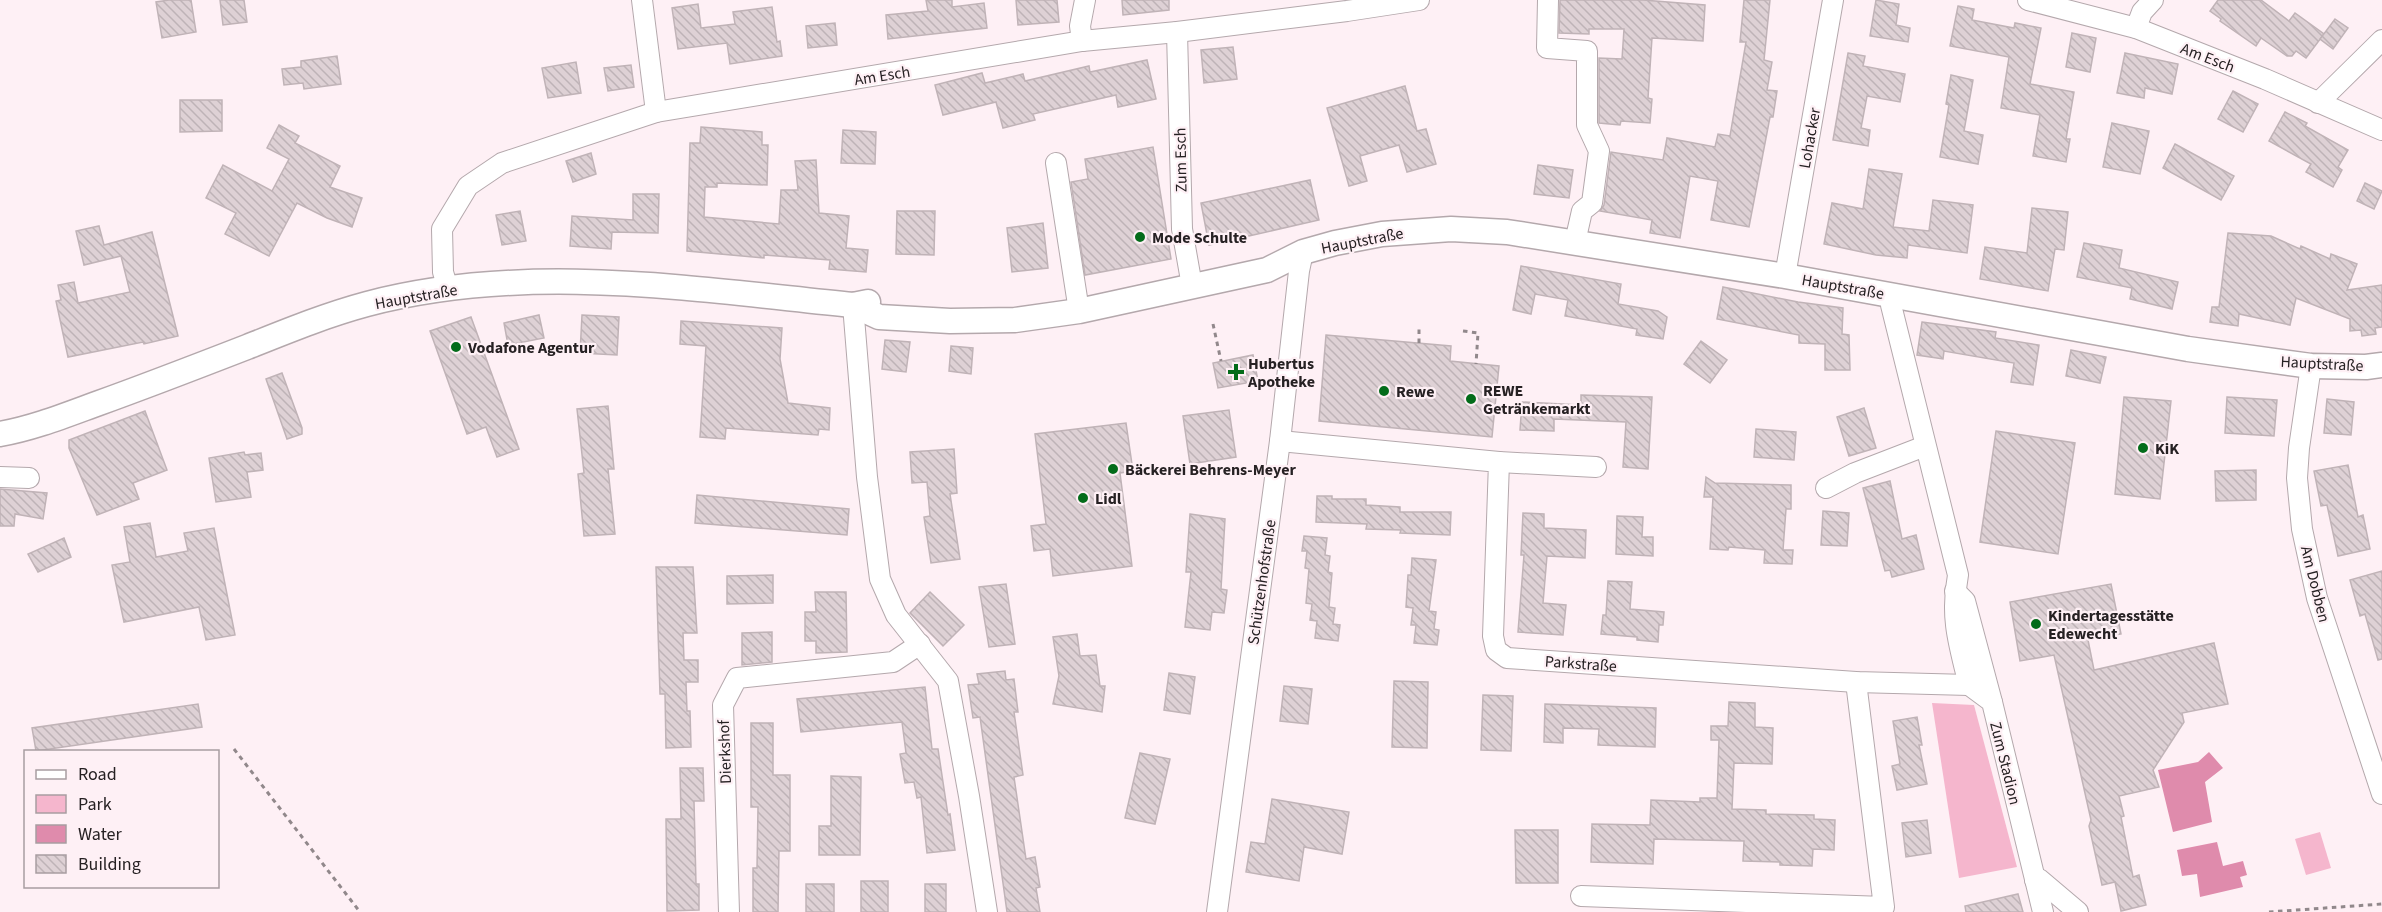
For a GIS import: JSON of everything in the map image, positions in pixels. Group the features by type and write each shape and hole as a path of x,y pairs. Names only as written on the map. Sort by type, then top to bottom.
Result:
{"main road":[{"name":"Hauptstraße","path":"0,434 25,430 151,384 319,318 398,297 448,289 522,281 562,281 664,287 853,305 877,301 951,306 1015,303 1078,304 1190,279 1263,254 1303,252 1382,234 1440,229 1507,232 1575,242 1785,276 2176,347 2311,366 2382,365"}],"street":[{"path":"642,0 656,112"},
{"path":"1082,41 1080,26 1085,0"},
{"name":"Am Esch","path":"448,289 443,272 442,229 468,186 502,163 656,112 1082,41 1177,32 1419,0"},
{"path":"1548,0 1547,48 1587,51 1587,125 1599,152 1592,203 1582,211 1575,242"},
{"name":"Lohacker","path":"1785,276 1833,0"},
{"name":"Am Esch","path":"2028,0 2136,28 2265,79 2382,130"},
{"path":"2136,28 2142,12 2153,0"},
{"name":"Zum Esch","path":"1177,32 1182,229 1190,279"},
{"path":"2318,103 2382,40"},
{"path":"1056,163 1078,304"},
{"name":"Schützenhofstraße","path":"1217,912 1303,252"},
{"path":"1893,295 1891,305 1958,575 1953,615 1969,685"},
{"path":"853,305 867,477 880,579 896,615 948,681 987,912"},
{"name":"Am Dobben","path":"2311,366 2297,478 2302,529 2317,598 2382,794"},
{"path":"1280,441 1499,462 1596,467"},
{"path":"1826,488 1855,473 1925,446"},
{"name":"Parkstraße","path":"1499,462 1493,636 1496,650 1507,658 1856,681 1969,685"},
{"path":"0,477 29,478"},
{"path":"1955,591 1965,601 1992,702"},
{"name":"Dierkshof","path":"729,912 723,705 737,678 893,662 920,644"},
{"path":"1581,896 1884,910 1856,681"},
{"name":"Zum Stadion","path":"1969,685 1992,702 2043,912"},
{"path":"2035,880 2039,879 2078,912"}],"path":[{"path":"1213,324 1221,361"},
{"path":"1419,328 1419,343"},
{"path":"1463,331 1478,333 1476,364"},
{"path":"234,748 360,912"},
{"path":"2269,912 2382,904"}],"green space":[{"path":"1932,703 1974,705 2017,867 1959,878"},
{"path":"2320,832 2331,868 2306,875 2295,839"}],"water":[{"path":"2209,752 2223,768 2205,782 2212,822 2173,832 2158,770 2198,762"},
{"path":"2217,842 2223,866 2243,861 2247,875 2240,877 2243,887 2200,897 2197,874 2182,876 2177,850"}],"building":[{"path":"191,0 196,32 162,38 156,2"},
{"path":"220,0 244,0 247,22 223,25"},
{"path":"926,0 952,0 952,7 984,3 987,28 888,39 886,15 928,11"},
{"path":"1016,0 1057,0 1059,22 1018,25"},
{"path":"1122,0 1169,0 1169,10 1123,15"},
{"path":"1560,0 1643,0 1705,5 1703,41 1652,38 1648,98 1652,99 1650,123 1621,121 1620,125 1599,123 1599,58 1622,59 1624,29 1589,29 1589,34 1559,33"},
{"path":"1744,0 1770,0 1764,60 1772,62 1767,90 1777,91 1749,227 1711,220 1718,181 1690,176 1680,238 1650,233 1652,220 1600,211 1604,205 1611,152 1663,160 1667,138 1715,147 1718,134 1730,136 1746,42 1740,42"},
{"path":"1876,0 1899,4 1896,25 1910,28 1908,42 1870,36"},
{"path":"2218,0 2261,0 2289,21 2295,13 2324,34 2306,58 2296,51 2292,56 2287,56 2261,38 2256,46 2220,21 2221,19 2210,11"},
{"path":"698,4 701,28 735,24 733,12 772,7 777,42 780,41 782,56 730,64 727,43 678,49 672,8"},
{"path":"1958,6 1974,9 1972,20 2014,28 2015,23 2041,28 2030,84 2074,92 2066,139 2070,139 2066,162 2033,156 2040,115 2001,108 2009,57 1950,46"},
{"path":"2335,19 2348,28 2333,49 2320,39"},
{"path":"835,23 837,45 808,48 806,26"},
{"path":"2072,33 2096,38 2090,72 2066,67"},
{"path":"1233,47 1237,79 1204,83 1201,50"},
{"path":"1848,53 1865,56 1863,66 1905,74 1900,102 1867,96 1861,128 1870,130 1868,146 1833,140"},
{"path":"2125,53 2178,64 2172,94 2145,88 2144,98 2117,93"},
{"path":"337,56 341,84 304,89 303,83 284,85 282,69 301,67 301,61"},
{"path":"1147,60 1156,99 1118,107 1116,95 1033,114 1035,120 1003,128 996,102 943,115 935,85 982,73 985,83 1023,74 1025,81 1089,66 1090,72"},
{"path":"576,62 581,93 548,98 542,68"},
{"path":"631,65 634,87 608,91 604,68"},
{"path":"1951,75 1973,80 1964,131 1983,135 1978,164 1940,157 1949,105 1946,104"},
{"path":"1405,86 1417,131 1426,129 1436,164 1407,172 1399,145 1360,156 1367,181 1349,186 1327,108"},
{"path":"2233,91 2258,104 2243,132 2218,119"},
{"path":"180,100 222,100 222,131 180,132"},
{"path":"2285,112 2307,123 2305,126 2348,150 2338,167 2342,170 2333,187 2306,172 2311,164 2269,141"},
{"path":"2112,123 2149,131 2140,174 2103,167"},
{"path":"279,125 299,136 295,143 340,166 330,187 362,198 352,227 297,203 269,256 225,234 236,213 206,198 223,165 272,191 289,159 267,148"},
{"path":"701,127 762,132 762,145 768,145 767,185 717,183 717,187 705,187 704,217 779,224 781,190 798,190 795,161 816,160 819,213 849,216 846,248 868,250 866,272 829,269 830,260 764,255 764,258 687,251 690,143 700,143"},
{"path":"843,130 876,132 875,164 841,163"},
{"path":"2175,144 2234,176 2221,200 2163,168"},
{"path":"1153,147 1171,259 1085,275 1071,182 1088,179 1085,159"},
{"path":"591,153 596,174 573,182 566,161"},
{"path":"1538,165 1573,170 1569,198 1534,194"},
{"path":"1869,169 1902,174 1893,227 1929,231 1933,200 1973,205 1967,253 1908,245 1907,258 1876,255 1824,244 1832,203 1863,209"},
{"path":"1310,180 1319,220 1209,245 1201,203"},
{"path":"2365,183 2382,191 2374,209 2357,201"},
{"path":"633,194 659,194 658,233 612,232 611,249 570,246 572,216 633,220"},
{"path":"2032,208 2068,212 2064,250 2055,249 2048,291 1980,279 1985,247 2027,253"},
{"path":"520,211 526,241 502,245 496,215"},
{"path":"897,211 935,211 934,255 896,254"},
{"path":"1043,223 1048,268 1012,272 1007,228"},
{"path":"99,226 104,245 152,232 178,336 68,357 56,301 61,300 58,285 74,282 78,303 130,292 121,256 84,265 76,231"},
{"path":"2228,233 2271,236 2330,259 2331,254 2357,264 2347,290 2382,285 2382,327 2375,328 2376,334 2362,336 2361,330 2350,331 2350,319 2296,298 2290,325 2239,314 2238,326 2210,322 2212,307 2219,307"},
{"path":"2084,243 2122,250 2119,268 2178,282 2172,309 2130,299 2132,288 2077,277"},
{"path":"1521,266 1621,284 1618,304 1658,311 1667,317 1663,339 1636,335 1637,329 1565,316 1568,300 1535,294 1531,314 1513,310"},
{"path":"1723,287 1798,302 1843,308 1842,334 1849,335 1850,370 1825,370 1825,344 1799,343 1799,335 1717,319"},
{"path":"539,315 544,338 508,345 504,323"},
{"path":"582,315 619,317 617,355 580,353"},
{"path":"471,317 519,449 497,457 486,427 467,434 430,331"},
{"path":"681,321 782,328 780,359 788,403 830,408 829,430 819,429 818,435 726,428 725,439 700,437 706,346 680,344"},
{"path":"1922,322 1996,332 1995,338 2039,345 2033,385 2011,382 2014,363 1944,351 1943,359 1917,355"},
{"name":"Rewe","path":"1326,335 1451,346 1450,361 1499,366 1492,437 1319,421"},
{"path":"885,340 910,342 906,372 882,369"},
{"path":"1701,341 1727,360 1710,383 1684,364"},
{"path":"951,346 973,348 971,374 949,371"},
{"path":"2071,350 2106,357 2100,383 2066,376"},
{"name":"Hubertus Apotheke","path":"1253,355 1258,381 1218,388 1213,363"},
{"path":"282,373 302,428 302,434 287,439 266,379"},
{"path":"1581,395 1652,397 1648,469 1623,467 1626,422 1554,419 1554,431 1520,430 1522,402 1581,405"},
{"name":"KiK","path":"2124,397 2171,401 2160,499 2115,494"},
{"path":"2227,397 2277,400 2274,436 2225,433"},
{"path":"2327,399 2354,402 2351,435 2324,433"},
{"path":"608,406 614,469 608,469 615,534 584,536 578,474 584,473 577,409"},
{"path":"1864,408 1876,448 1849,456 1837,417"},
{"path":"1229,410 1236,457 1190,464 1183,416"},
{"path":"145,411 167,470 133,483 139,499 97,515 69,448 69,440"},
{"name":"Lidl","path":"1126,423 1133,471 1120,473 1132,566 1053,576 1050,549 1034,551 1031,526 1046,524 1035,434"},
{"path":"1756,429 1796,432 1794,460 1754,457"},
{"path":"1996,431 2075,443 2058,554 1980,542"},
{"path":"954,449 957,493 950,494 960,559 931,563 924,517 930,516 927,482 912,483 910,452"},
{"path":"244,452 245,455 261,453 263,470 247,472 251,497 216,502 209,458"},
{"path":"2348,465 2358,517 2363,515 2370,549 2338,556 2327,505 2321,506 2314,471"},
{"path":"2256,470 2256,500 2216,501 2215,471"},
{"path":"1706,477 1715,483 1791,485 1791,509 1786,509 1783,550 1793,550 1792,564 1764,563 1765,550 1729,547 1728,550 1710,549 1713,497 1704,497"},
{"path":"1890,481 1902,539 1916,535 1924,569 1892,577 1890,570 1885,571 1863,488"},
{"path":"0,489 47,493 43,519 15,514 14,526 0,526"},
{"path":"697,495 849,509 847,535 695,523"},
{"path":"1317,496 1332,496 1332,499 1366,499 1366,505 1400,507 1400,512 1451,512 1450,535 1366,529 1367,524 1316,522"},
{"path":"1823,511 1849,513 1847,546 1821,545"},
{"path":"1523,513 1544,514 1544,528 1586,530 1585,558 1547,556 1543,603 1566,605 1563,635 1518,632 1524,555 1521,555"},
{"path":"1190,514 1225,519 1221,589 1227,590 1224,613 1212,612 1210,630 1185,627 1191,572 1186,572"},
{"path":"1617,516 1643,517 1642,537 1653,537 1653,556 1616,554"},
{"path":"150,523 156,557 188,551 184,533 214,528 235,635 206,640 199,607 124,622 112,565 130,562 124,527"},
{"path":"1304,536 1327,538 1325,555 1330,556 1328,572 1332,573 1329,607 1335,608 1333,624 1340,625 1338,641 1315,638 1317,621 1310,620 1312,604 1306,603 1309,569 1305,568 1307,551 1302,551"},
{"path":"64,538 71,557 38,572 28,554"},
{"path":"1412,558 1436,560 1429,611 1436,612 1434,629 1439,630 1437,645 1414,643 1416,625 1411,625 1413,608 1406,607 1408,575 1411,575"},
{"path":"656,567 693,567 697,633 683,633 684,660 698,660 698,682 686,682 691,747 666,748 665,694 660,694"},
{"path":"2382,571 2382,659 2378,660 2365,614 2360,616 2350,580"},
{"path":"773,575 773,603 727,604 727,576"},
{"path":"1608,581 1632,582 1630,609 1664,612 1663,625 1659,625 1658,642 1637,640 1637,637 1601,634 1603,615 1606,615"},
{"path":"1006,584 1015,644 989,647 979,587"},
{"path":"2111,584 2121,634 2088,640 2094,670 2214,643 2228,704 2182,713 2184,722 2153,770 2159,787 2119,796 2133,877 2139,875 2146,905 2121,911 2115,882 2102,885 2089,826 2091,820 2054,655 2020,661 2010,602"},
{"path":"815,592 846,592 847,652 816,653 816,641 805,641 805,612 816,612"},
{"path":"930,592 964,625 943,646 910,613"},
{"path":"772,632 772,662 742,665 742,633"},
{"path":"1077,634 1080,656 1096,655 1100,686 1105,686 1102,712 1053,704 1059,676 1053,637"},
{"path":"1005,671 1006,680 1014,679 1018,712 1014,712 1023,775 1014,777 1026,859 1035,857 1040,887 1036,888 1040,912 1007,912 980,717 973,718 968,685 979,684 977,674"},
{"path":"1169,673 1195,677 1190,714 1164,710"},
{"path":"1394,681 1428,682 1427,748 1392,747"},
{"path":"1284,686 1312,689 1308,724 1280,721"},
{"path":"925,687 932,749 938,749 955,850 927,853 921,797 917,798 914,782 905,783 900,754 906,753 902,722 801,732 797,699"},
{"path":"1483,695 1513,696 1511,751 1481,750"},
{"path":"1729,702 1755,703 1755,727 1773,728 1772,764 1734,763 1732,809 1766,810 1766,814 1814,815 1814,819 1835,820 1834,850 1813,849 1812,866 1780,865 1780,862 1743,861 1744,841 1654,839 1653,864 1591,862 1592,824 1650,825 1651,800 1700,802 1700,798 1717,798 1719,740 1711,740 1711,726 1728,726"},
{"path":"198,704 202,727 43,750 36,750 32,728"},
{"path":"1545,704 1656,708 1655,747 1598,745 1599,729 1563,728 1563,743 1544,742"},
{"path":"1917,717 1922,745 1919,745 1927,784 1897,790 1892,766 1900,764 1893,721"},
{"path":"751,723 773,723 773,775 790,775 790,851 779,851 778,912 753,912 753,868 757,868 758,807 751,807"},
{"path":"1140,753 1170,759 1155,824 1125,818"},
{"path":"680,768 703,768 704,801 694,801 696,884 699,884 699,910 667,911 666,819 681,819"},
{"path":"831,776 861,777 860,855 819,855 819,826 831,826"},
{"path":"1272,799 1349,812 1342,854 1304,847 1299,881 1246,872 1251,842 1265,844"},
{"path":"1927,820 1931,853 1906,857 1902,823"},
{"path":"1515,830 1558,830 1558,883 1516,883"},
{"path":"861,881 888,881 888,912 861,912"},
{"path":"806,884 834,884 834,912 806,912"},
{"path":"925,884 946,884 946,912 925,912"},
{"path":"2018,894 2023,912 1966,912 1965,906"}],"place":[{"name":"Mode Schulte","path":"1140,237"},
{"name":"Vodafone Agentur","path":"456,347"},
{"name":"Hubertus Apotheke","path":"1236,372"},
{"name":"Rewe","path":"1384,391"},
{"name":"REWE Getränkemarkt","path":"1471,399"},
{"name":"KiK","path":"2143,448"},
{"name":"Bäckerei Behrens-Meyer","path":"1113,469"},
{"name":"Lidl","path":"1083,498"},
{"name":"Kindertagesstätte Edewecht","path":"2036,624"}]}
